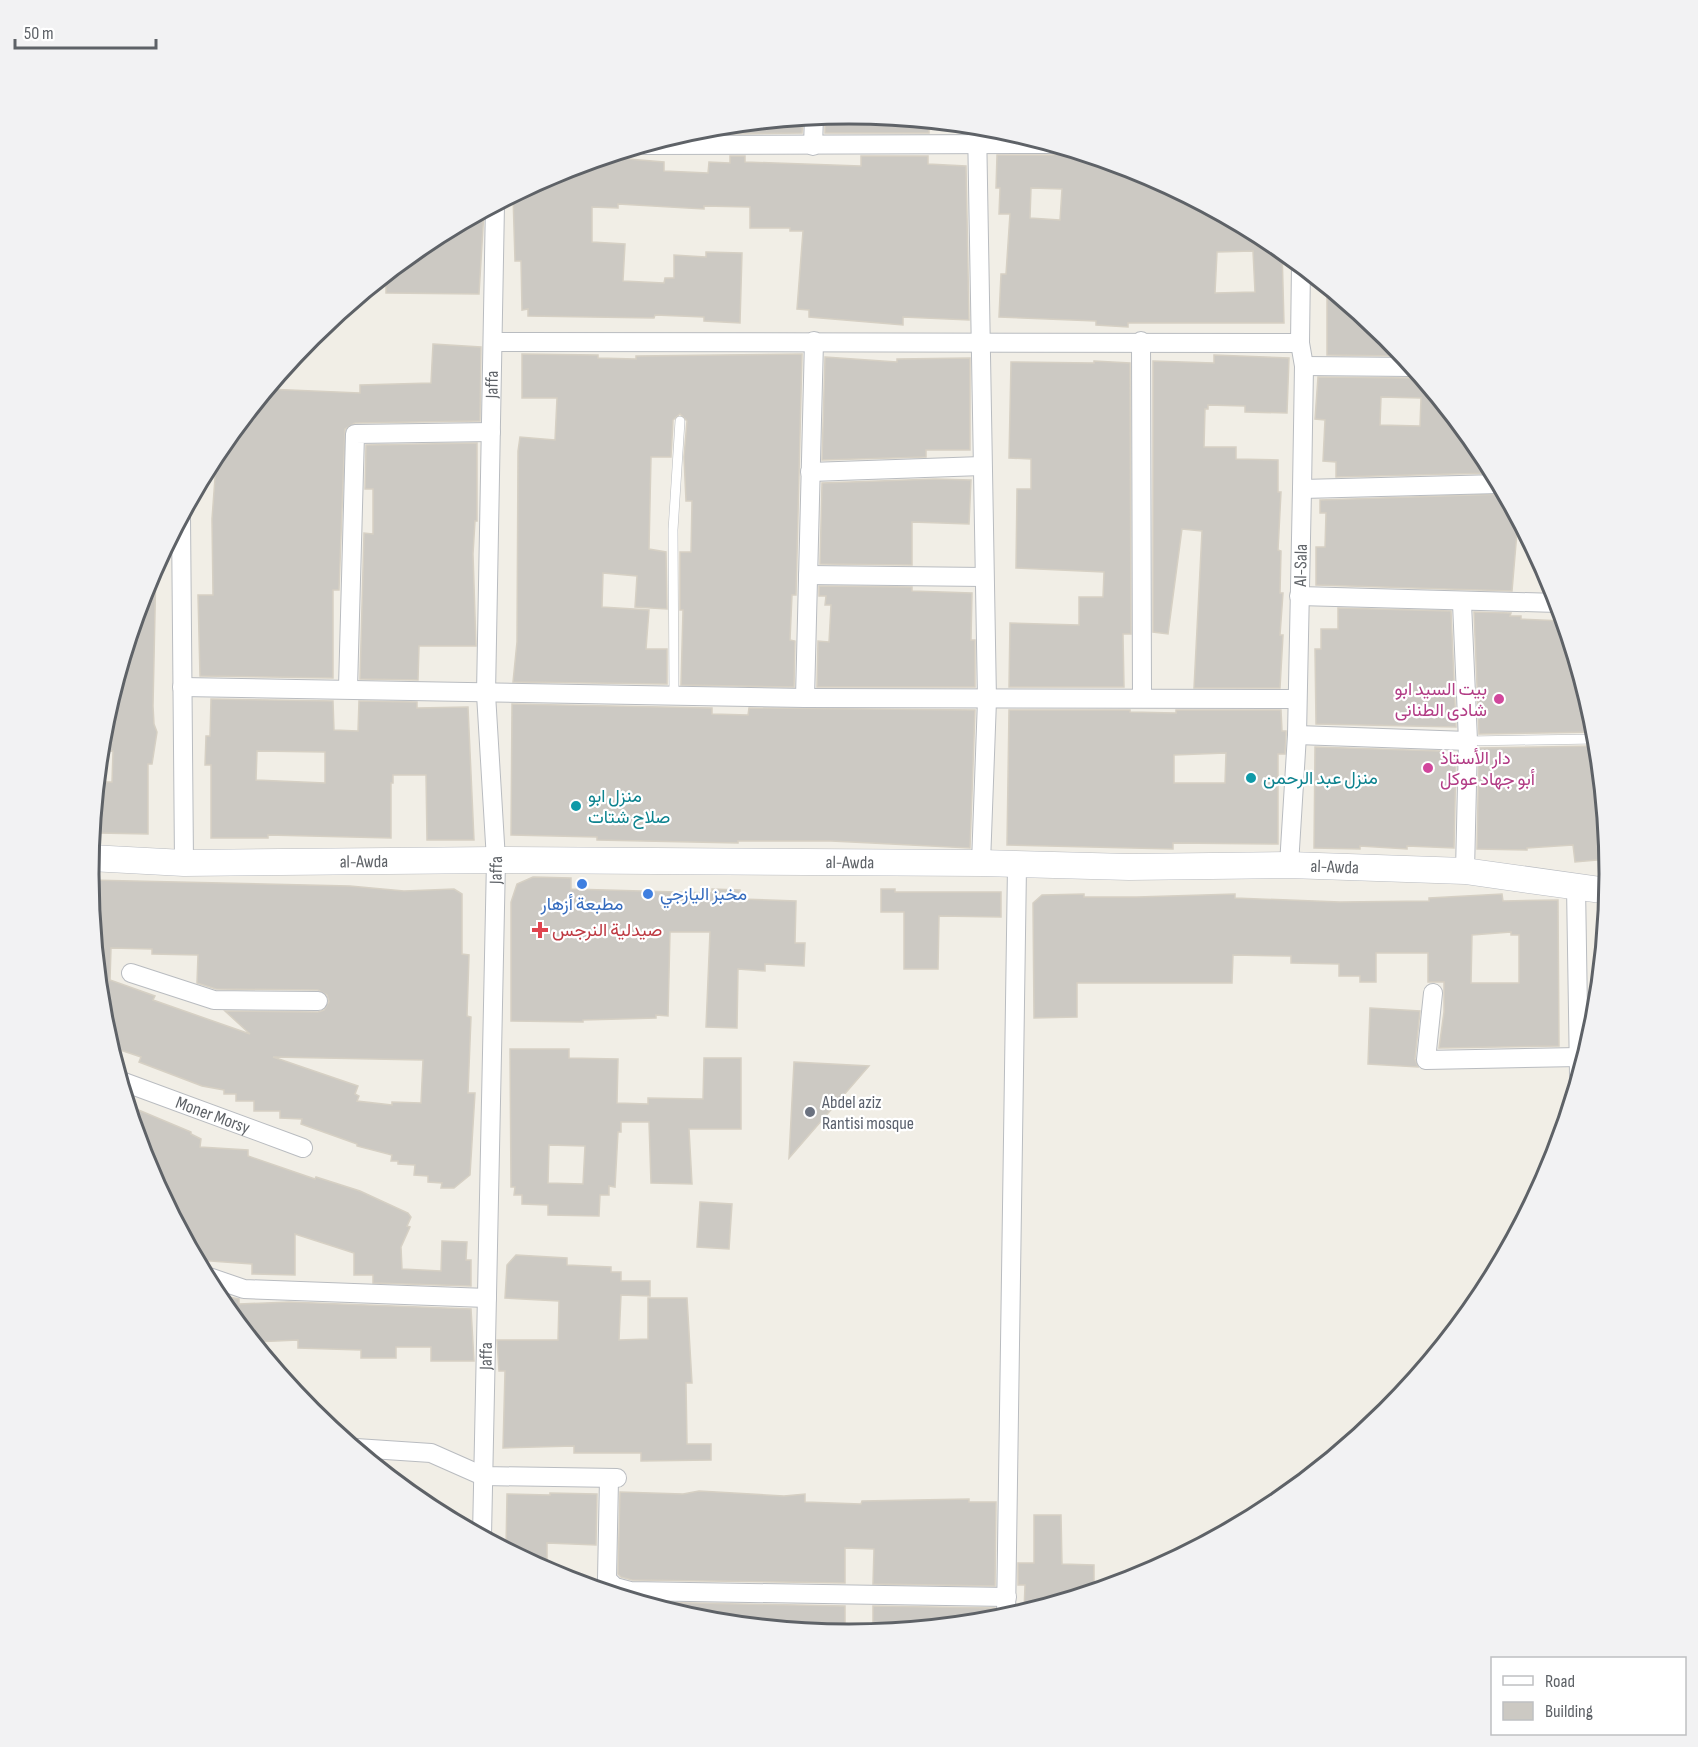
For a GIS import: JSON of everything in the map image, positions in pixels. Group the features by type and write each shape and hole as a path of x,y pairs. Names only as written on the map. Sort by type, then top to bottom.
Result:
{"main road":[{"name":"al-Awda","path":"100,859 184,863 496,860 981,863 1017,866 1289,866 1465,871 1598,889"}],"street":[{"path":"813,146 814,125"},
{"path":"977,135 987,700 981,863"},
{"path":"672,145 1023,144"},
{"name":"Jaffa","path":"482,1527 496,860 486,694 495,213"},
{"name":"Al-Sala","path":"1289,866 1297,735 1302,489 1304,366 1300,343 1301,274"},
{"path":"805,698 814,341"},
{"path":"1141,341 1142,698"},
{"path":"494,342 1141,341 1300,343"},
{"path":"1304,366 1402,367"},
{"path":"348,688 355,434 492,432"},
{"path":"810,472 982,466"},
{"path":"1302,489 1490,484"},
{"path":"182,531 184,863"},
{"path":"808,576 984,578"},
{"path":"1299,596 1461,603 1548,603"},
{"path":"1461,603 1468,741 1465,871"},
{"path":"182,687 348,688 486,694 987,700 1297,699"},
{"path":"1297,735 1468,741"},
{"path":"1007,1606 1017,866"},
{"path":"1576,886 1579,1045"},
{"path":"131,973 214,1000 318,1002"},
{"path":"1433,993 1426,1060 1574,1066"},
{"name":"Moner Morsy","path":"130,1084 303,1148"},
{"path":"219,1280 244,1289 487,1298"},
{"path":"368,1449 431,1453 483,1476 613,1478 605,1562 606,1579 613,1586"},
{"path":"632,1591 1007,1597"}],"lane":[{"path":"674,696 673,530 680,421"},
{"path":"1468,741 1587,739"}],"building":[{"path":"825,124 898,125 929,128 929,133 825,133"},
{"path":"803,125 802,133 731,134 751,130"},
{"path":"1057,153 1090,163 1181,201 1224,224 1282,261 1284,323 1128,323 1128,327 1096,325 1096,321 999,317 1001,274 1006,274 1010,214 999,214 1000,188 996,188 997,155","holes":["1031,188 1062,189 1060,220 1030,218","1253,251 1255,292 1215,293 1217,252"]},
{"path":"730,156 745,156 745,162 861,166 861,156 928,156 928,164 966,166 969,320 903,317 903,325 809,317 809,310 797,309 803,231 790,231 790,228 750,228 750,207 704,206 704,209 618,204 618,208 592,207 592,242 625,244 623,281 664,283 665,278 674,278 674,255 706,257 706,252 742,253 740,323 704,321 704,317 655,315 654,318 528,316 528,309 522,310 521,261 515,261 513,203 562,181 623,159 664,162 664,171 708,173 709,162 730,163"},
{"path":"484,219 479,294 386,293 386,283 392,278 432,250"},
{"path":"1327,296 1391,356 1327,355"},
{"path":"433,344 481,347 480,421 355,423 345,429 339,590 333,590 333,678 200,676 198,595 213,595 212,519 215,472 254,417 277,389 360,393 360,385 431,383"},
{"path":"522,354 598,355 598,358 636,359 636,356 802,354 796,595 792,595 790,640 795,641 794,687 681,685 683,610 680,610 680,552 691,552 692,501 686,501 684,457 687,421 680,414 673,420 671,457 651,457 649,549 666,552 667,609 635,607 637,576 603,573 602,607 649,610 646,649 667,649 667,684 513,682 517,642 520,437 555,440 557,398 522,398"},
{"path":"1214,355 1289,358 1287,413 1245,412 1245,406 1208,405 1208,409 1205,409 1204,447 1236,447 1236,459 1278,460 1278,492 1281,492 1278,550 1281,551 1280,593 1283,593 1280,688 1194,688 1202,531 1182,529 1168,634 1153,632 1153,361 1214,363"},
{"path":"825,357 897,362 897,359 970,358 970,450 926,450 926,457 822,460"},
{"path":"1094,361 1130,363 1131,634 1123,634 1124,687 1009,687 1010,623 1079,625 1079,597 1103,597 1104,572 1016,568 1017,489 1031,489 1031,459 1009,458 1011,362 1094,363"},
{"path":"1318,377 1412,378 1444,417 1483,473 1336,477 1336,462 1323,461 1325,420 1315,419","holes":["1381,397 1421,398 1420,426 1380,425"]},
{"path":"477,443 477,521 475,521 473,554 476,646 419,646 418,680 360,679 364,533 373,534 373,489 365,489 366,445"},
{"path":"971,480 969,524 912,522 912,565 820,564 822,483"},
{"path":"1496,494 1517,533 1512,591 1316,585 1316,547 1325,547 1326,513 1320,513 1320,500"},
{"path":"819,586 912,587 912,591 972,593 971,640 975,640 975,687 817,687 818,641 829,642 831,605 825,605 826,596 819,596"},
{"path":"156,587 153,706 157,732 152,764 148,764 148,834 101,833 104,782 112,782 113,751 109,751 125,679"},
{"path":"1338,608 1451,611 1456,727 1316,724 1315,649 1321,649 1321,629 1338,629"},
{"path":"1474,612 1511,613 1510,616 1521,616 1521,619 1555,621 1573,679 1586,732 1479,734"},
{"path":"211,699 333,701 334,730 358,731 359,701 417,702 417,708 468,707 474,840 427,840 426,775 393,775 391,838 268,835 268,838 211,838 211,765 205,765 206,736 210,736","holes":["257,751 325,752 325,783 256,780"]},
{"path":"512,704 712,708 712,714 748,715 749,708 975,710 970,848 831,841 738,841 738,843 597,840 597,837 511,835"},
{"path":"1009,710 1130,710 1130,712 1176,713 1176,710 1281,710 1282,731 1286,731 1286,735 1285,754 1278,754 1278,844 1173,843 1173,849 1007,845","holes":["1226,753 1225,783 1174,783 1174,755"]},
{"path":"1588,746 1593,776 1598,860 1575,862 1573,845 1527,848 1527,850 1477,849 1479,748"},
{"path":"1315,747 1441,751 1441,757 1456,758 1454,848 1407,846 1407,849 1360,846 1360,849 1314,848"},
{"path":"533,877 571,878 571,889 712,893 712,889 740,890 740,899 796,901 795,943 805,943 804,966 765,964 765,971 738,969 737,1028 706,1027 710,932 670,932 668,1016 583,1020 583,1022 511,1021 511,902 517,884"},
{"path":"99,880 350,886 404,891 454,889 462,894 462,954 469,955 467,1016 471,1017 468,1093 475,1093 470,1175 454,1188 441,1188 442,1183 428,1182 428,1176 414,1175 415,1165 398,1164 398,1161 391,1161 392,1155 357,1146 357,1144 301,1124 302,1119 280,1118 280,1111 254,1111 254,1101 236,1101 236,1094 224,1094 224,1090 202,1086 139,1062 141,1057 121,1050 113,1020 105,971","holes":["111,948 152,949 152,954 198,955 197,983 216,989 318,990 327,995 329,1002 324,1010 318,1012 225,1011 250,1034 153,1000 155,996 110,980","273,1057 423,1060 421,1103 392,1102 392,1105 357,1101 359,1096 355,1094 358,1086"]},
{"path":"881,889 895,889 895,892 1001,892 1001,917 939,916 938,969 904,969 904,912 881,912"},
{"path":"1084,894 1084,897 1137,897 1235,894 1235,898 1340,902 1429,901 1429,898 1502,894 1503,901 1558,900 1559,1046 1439,1048 1444,1012 1444,982 1428,982 1428,953 1376,953 1376,982 1360,982 1360,976 1339,976 1339,964 1291,963 1291,956 1233,955 1232,983 1077,983 1077,1017 1034,1018 1033,903 1042,895","holes":["1511,932 1511,935 1519,935 1519,983 1471,983 1472,935"]},
{"path":"1370,1008 1420,1011 1415,1059 1418,1067 1368,1064"},
{"path":"510,1049 569,1049 569,1058 618,1059 617,1103 648,1104 648,1098 703,1099 704,1058 741,1058 741,1129 689,1129 692,1184 651,1183 649,1122 621,1122 621,1132 618,1132 615,1187 609,1186 609,1195 600,1195 599,1216 548,1215 548,1205 522,1204 522,1195 514,1195 515,1187 511,1187","holes":["549,1145 585,1146 583,1184 548,1183"]},
{"name":"Abdel aziz Rantisi mosque","path":"794,1062 869,1066 789,1158"},
{"path":"137,1110 191,1132 201,1139 200,1147 248,1150 248,1156 315,1179 316,1177 360,1191 408,1213 411,1217 407,1226 410,1227 401,1247 402,1269 441,1271 442,1241 467,1242 466,1260 471,1260 471,1286 373,1283 373,1275 354,1275 354,1253 295,1234 295,1275 252,1274 252,1264 206,1261 176,1205 156,1161"},
{"path":"700,1202 732,1204 729,1249 697,1247"},
{"path":"516,1255 567,1258 567,1265 611,1267 611,1272 621,1272 621,1281 650,1281 650,1296 621,1295 619,1340 648,1339 648,1298 687,1298 692,1383 686,1383 687,1444 711,1444 711,1460 641,1461 641,1453 574,1453 574,1446 503,1448 505,1371 499,1371 497,1340 558,1340 559,1301 505,1298 507,1265"},
{"path":"230,1298 239,1299 239,1304 289,1302 471,1309 474,1361 431,1361 431,1347 396,1347 396,1358 361,1358 361,1350 298,1348 298,1340 263,1342"},
{"path":"699,1491 784,1496 805,1494 805,1502 861,1504 862,1501 969,1499 969,1502 996,1502 995,1586 873,1584 874,1549 845,1548 845,1583 632,1580 621,1577 618,1574 620,1492 683,1494"},
{"path":"550,1493 597,1494 596,1545 547,1543 547,1559 506,1540 507,1494 550,1495"},
{"path":"1034,1515 1061,1515 1062,1564 1094,1565 1094,1582 1024,1602 1025,1585 1018,1585 1018,1563 1034,1563"},
{"path":"675,1603 845,1606 845,1624 751,1617"},
{"path":"873,1606 995,1608 947,1617 873,1623"}],"place":[{"name":"بيت السيد ابو شادى الطنانى","path":"1499,699"},
{"name":"دار الأستاذ أبو جهاد عوكل","path":"1428,768"},
{"name":"منزل عبد الرحمن","path":"1251,778"},
{"name":"منزل ابو صلاح شتات","path":"576,806"},
{"name":"مطبعة أزهار","path":"582,884"},
{"name":"مخبز اليازجي","path":"648,894"},
{"name":"صيدلية النرجس","path":"540,930"},
{"name":"Abdel aziz Rantisi mosque","path":"810,1112"}]}
